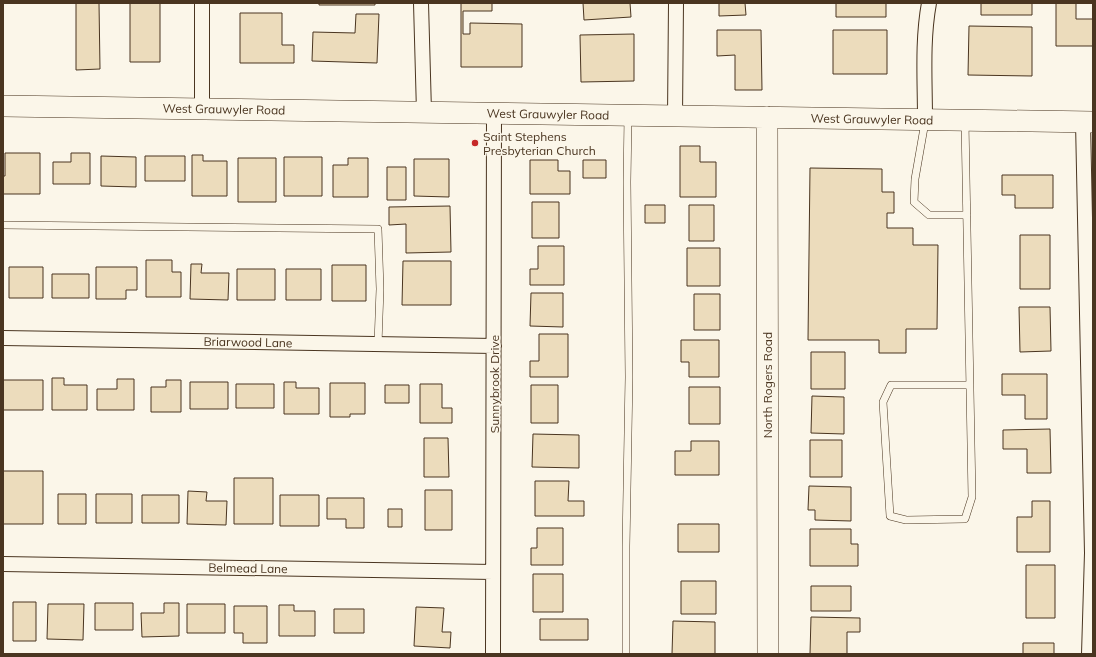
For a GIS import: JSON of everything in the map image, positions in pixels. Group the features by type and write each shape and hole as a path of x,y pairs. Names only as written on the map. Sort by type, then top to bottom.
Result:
{"main road":[{"name":"West Grauwyler Road","path":"3,106 1088,122"},
{"name":"North Rogers Road","path":"767,117 768,654"}],"street":[{"path":"202,3 202,109"},
{"path":"421,3 424,112"},
{"path":"675,116 676,3"},
{"path":"925,119 924,62 926,22 929,3"},
{"name":"Sunnybrook Drive","path":"493,654 494,113"},
{"path":"1088,122 1092,553 1089,654"},
{"name":"Briarwood Lane","path":"3,338 494,346"},
{"name":"Belmead Lane","path":"3,564 493,572"}],"lane":[{"path":"626,654 629,377 627,182 628,115"},
{"path":"925,119 915,179 914,202 929,215 967,214"},
{"path":"965,120 967,214 972,497 965,519 906,520 890,516 883,402 891,385 970,385"},
{"path":"3,224 378,229 380,289 378,344"}],"building":[{"path":"76,3 99,3 100,69 76,70"},
{"path":"130,3 160,3 160,62 130,62"},
{"path":"319,3 375,3 375,5 319,5"},
{"path":"461,3 492,3 492,11 463,11 463,34 470,34 470,23 522,24 522,67 461,67"},
{"path":"583,3 630,3 631,17 584,20"},
{"path":"719,3 745,3 746,15 719,16"},
{"path":"836,3 886,3 886,17 836,17"},
{"path":"981,3 1032,3 1032,15 981,15"},
{"path":"1056,3 1076,3 1076,19 1093,19 1093,46 1056,46"},
{"path":"240,13 282,13 282,45 294,45 294,63 240,63"},
{"path":"356,14 379,14 377,63 312,61 313,32 355,33"},
{"path":"969,26 1032,27 1032,76 968,75"},
{"path":"717,30 761,30 762,90 735,90 735,55 717,56"},
{"path":"833,30 887,30 887,74 833,74"},
{"path":"634,34 634,81 581,82 580,35"},
{"path":"680,146 700,146 700,162 716,162 716,197 680,197"},
{"path":"5,153 40,153 40,194 3,194"},
{"path":"71,153 90,153 90,184 53,184 53,162 71,162"},
{"path":"192,155 203,155 203,161 227,161 227,196 192,196"},
{"path":"101,156 136,157 136,187 101,186"},
{"path":"145,156 185,156 185,181 145,181"},
{"path":"284,157 322,157 322,196 284,196"},
{"path":"238,158 276,158 276,202 238,202"},
{"path":"348,158 368,158 368,197 333,197 333,165 348,165"},
{"path":"414,159 449,159 449,197 414,196"},
{"path":"530,160 558,160 558,171 570,171 570,194 530,194"},
{"path":"583,160 606,160 606,178 583,178"},
{"path":"387,167 406,167 406,200 387,200"},
{"path":"810,168 882,169 882,192 894,192 894,213 887,213 887,228 913,228 913,245 938,245 937,329 906,329 906,353 879,353 879,340 808,340"},
{"path":"1002,175 1053,175 1053,208 1015,208 1015,195 1002,195"},
{"path":"532,202 559,202 559,238 532,238"},
{"path":"645,205 665,205 665,223 645,223"},
{"path":"689,205 714,205 714,241 689,241"},
{"path":"450,206 451,252 406,253 406,224 389,225 389,207"},
{"path":"1020,235 1050,235 1050,289 1020,289"},
{"path":"538,246 564,246 564,285 530,285 530,269 538,269"},
{"path":"687,248 720,248 720,286 687,286"},
{"path":"146,260 172,260 172,272 181,272 181,297 146,297"},
{"path":"403,261 451,261 451,305 402,305"},
{"path":"191,264 202,264 201,273 229,273 228,300 190,299"},
{"path":"332,265 366,265 366,301 332,301"},
{"path":"9,267 43,267 43,298 9,298"},
{"path":"96,267 137,267 137,290 126,290 126,299 96,299"},
{"path":"237,269 275,269 275,300 237,300"},
{"path":"286,269 321,269 321,300 286,300"},
{"path":"52,274 89,274 89,298 52,298"},
{"path":"531,293 563,293 563,327 530,326"},
{"path":"694,294 720,294 720,330 694,330"},
{"path":"1019,307 1050,307 1051,351 1020,352"},
{"path":"539,334 568,334 568,377 530,377 530,361 539,361"},
{"path":"681,340 719,340 719,377 689,377 689,362 681,362"},
{"path":"811,352 845,352 845,389 811,389"},
{"path":"1002,374 1047,374 1047,419 1025,419 1025,395 1002,395"},
{"path":"52,378 64,378 64,385 87,385 87,410 52,410"},
{"path":"117,379 134,379 134,410 97,410 97,389 117,389"},
{"path":"3,380 43,380 43,410 3,410"},
{"path":"166,380 181,380 181,412 151,412 151,387 166,387"},
{"path":"190,382 228,382 228,409 190,409"},
{"path":"284,382 296,382 296,388 319,388 319,414 284,414"},
{"path":"330,383 365,383 365,414 350,414 350,417 330,417"},
{"path":"236,384 274,384 274,408 236,408"},
{"path":"420,384 442,384 442,408 452,408 452,423 420,423"},
{"path":"385,385 409,385 409,403 385,403"},
{"path":"531,385 558,385 558,423 531,423"},
{"path":"689,387 720,387 720,424 689,424"},
{"path":"812,396 844,397 844,434 811,433"},
{"path":"1050,429 1051,473 1027,473 1027,449 1003,449 1003,430"},
{"path":"533,434 579,435 579,468 532,467"},
{"path":"424,438 448,438 449,477 424,477"},
{"path":"810,440 842,440 842,477 810,477"},
{"path":"691,441 719,441 719,475 675,475 675,451 691,451"},
{"path":"3,471 43,471 43,524 3,524"},
{"path":"234,478 273,478 273,524 234,524"},
{"path":"535,481 569,481 568,501 584,501 584,516 535,516"},
{"path":"809,486 851,487 851,521 815,520 815,510 808,510"},
{"path":"425,490 452,490 452,530 425,530"},
{"path":"188,491 207,492 206,501 227,501 226,525 187,524"},
{"path":"58,494 86,494 86,524 58,524"},
{"path":"96,494 132,494 132,523 96,523"},
{"path":"142,495 179,495 179,523 142,523"},
{"path":"280,495 319,495 319,526 280,526"},
{"path":"327,498 364,498 364,528 346,528 346,519 327,519"},
{"path":"1032,501 1050,501 1050,552 1017,552 1017,517 1032,517"},
{"path":"388,509 402,509 402,527 388,527"},
{"path":"678,524 719,524 719,552 678,552"},
{"path":"537,528 563,528 563,565 531,565 531,548 537,548"},
{"path":"810,529 851,529 851,544 858,544 858,566 810,566"},
{"path":"1026,565 1055,565 1055,618 1026,618"},
{"path":"533,574 563,574 563,612 533,612"},
{"path":"681,581 716,581 716,614 681,614"},
{"path":"811,586 851,586 851,611 811,611"},
{"path":"13,602 36,602 36,641 13,641"},
{"path":"95,603 133,603 133,630 95,630"},
{"path":"164,603 179,603 179,636 142,637 141,613 164,613"},
{"path":"48,604 84,604 83,640 47,639"},
{"path":"187,604 225,604 225,633 187,633"},
{"path":"279,605 294,605 294,611 315,611 315,636 279,636"},
{"path":"234,606 267,606 267,643 243,643 243,633 234,633"},
{"path":"416,607 444,608 442,632 451,632 450,648 414,646"},
{"path":"334,609 364,609 364,633 334,633"},
{"path":"811,617 860,618 860,632 847,632 847,654 810,654"},
{"path":"540,619 588,619 588,640 540,640"},
{"path":"673,621 715,622 715,654 672,654"},
{"path":"1023,643 1054,643 1054,654 1023,654"}],"place":[{"name":"Saint Stephens Presbyterian Church","path":"475,143"}]}
